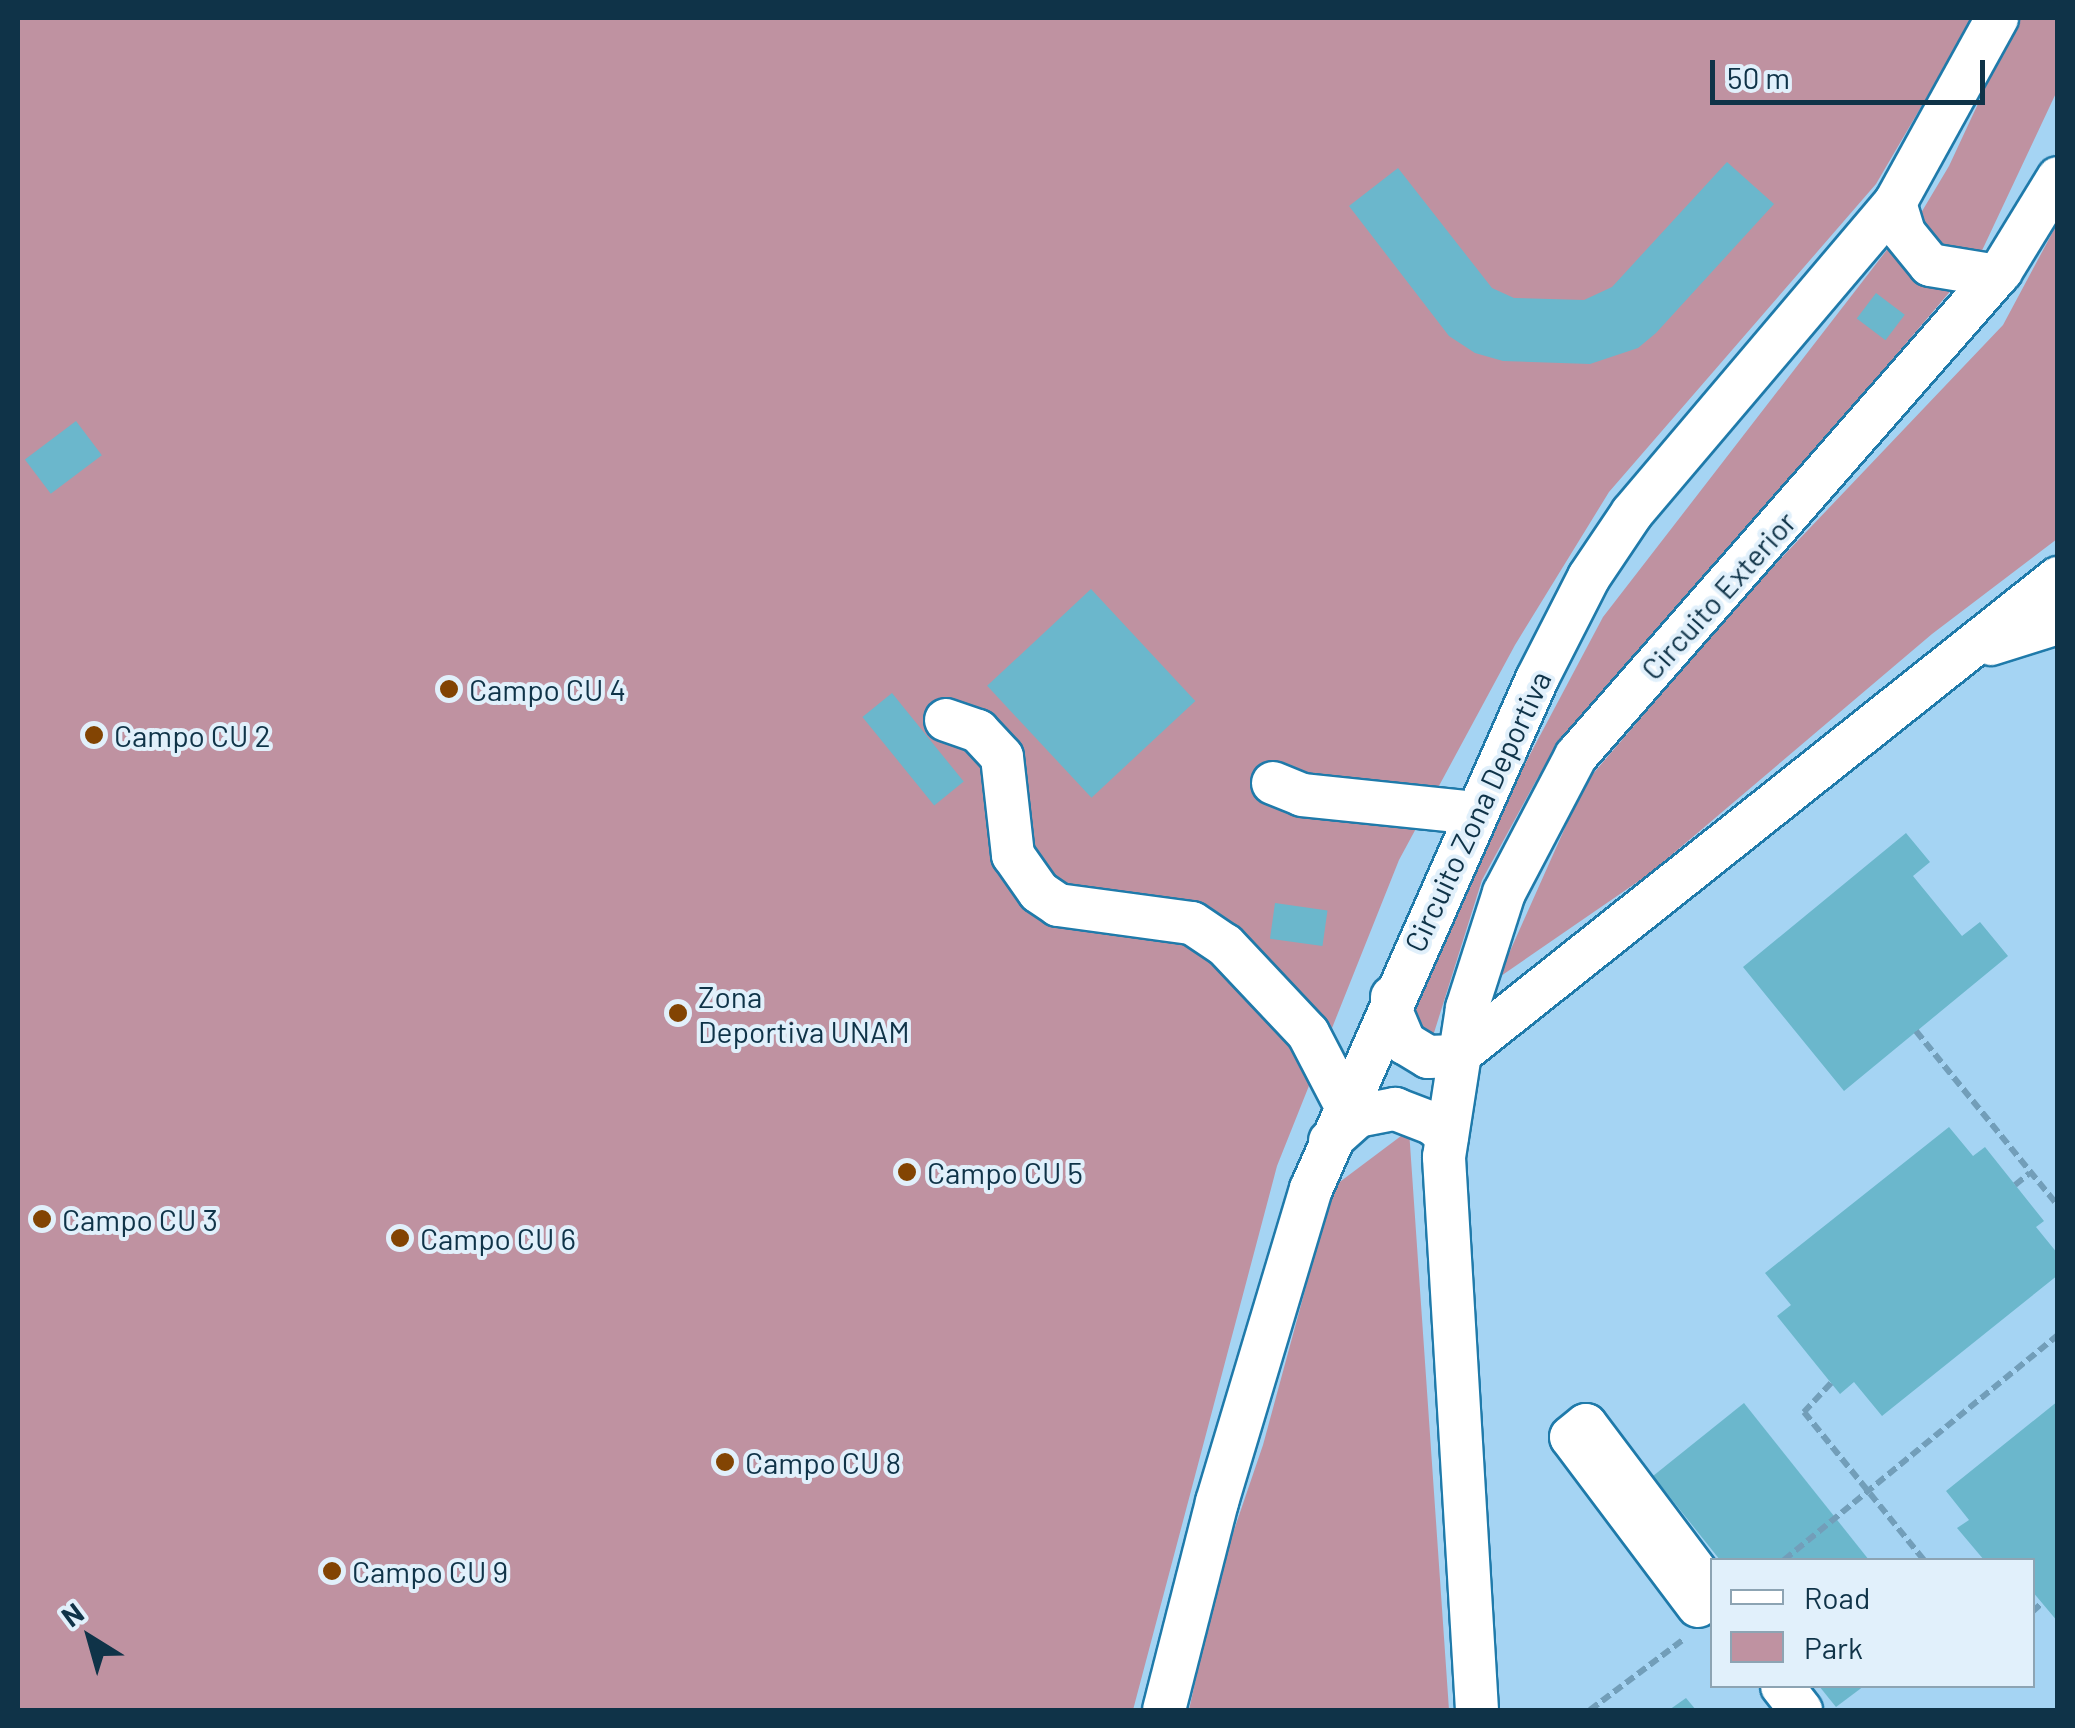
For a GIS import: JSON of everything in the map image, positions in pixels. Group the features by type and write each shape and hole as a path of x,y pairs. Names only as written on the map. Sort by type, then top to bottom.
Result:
{"street":[{"name":"Circuito Zona Deportiva","path":"1164,1710 1217,1502 1338,1122 1392,997 1589,577 1632,513 1895,202 1998,18"},
{"name":"Circuito Exterior","path":"1456,1056 1504,893 1576,756 1997,276 2058,178"},
{"path":"1895,202 1904,233 1930,265 1997,276"},
{"path":"1392,997 1405,1043 1428,1057 1456,1056 2058,578"},
{"path":"1921,684 1968,653 2058,623"},
{"path":"946,720 978,732 1002,758 1012,855 1039,892 1058,905 1192,922 1226,945 1308,1033 1338,1122 1395,1110 1432,1123 1447,1136"},
{"path":"1272,783 1302,795 1477,813"},
{"path":"1456,1056 1447,1136 1477,1710"},
{"path":"1760,1688 1777,1710"},
{"path":"1784,1688 1802,1710"}],"path":[{"path":"1916,1031 2058,1206"},
{"path":"2015,1185 2030,1172"},
{"path":"1786,1558 2058,1334"},
{"path":"1831,1383 1804,1412 1922,1558"},
{"path":"2035,1609 2042,1603"},
{"path":"1590,1710 1703,1609"}],"green space":[{"name":"Zona Deportiva UNAM","path":"18,18 1973,18 1876,184 1609,492 1515,645 1399,860 1277,1166 1133,1710 18,1710"},
{"path":"2018,18 2057,18 2057,91 1978,259 1956,261 1915,223 1949,166"},
{"path":"2057,224 2057,539 1932,634 1649,874 1498,978 1585,783 1749,592 2003,325"},
{"path":"1893,242 1953,288 1538,777 1482,880 1433,1036 1408,1020 1518,777 1603,617"},
{"path":"1409,1130 1449,1710 1189,1710 1218,1577 1263,1445 1333,1187"}],"building":[{"path":"1727,162 1774,204 1656,333 1638,348 1590,364 1503,361 1475,353 1449,336 1349,206 1398,168 1492,288 1514,298 1584,300 1612,287"},
{"path":"1876,293 1905,315 1885,340 1857,319"},
{"path":"76,421 102,455 51,494 25,460"},
{"path":"1091,589 1195,701 1091,798 987,686"},
{"path":"892,693 964,782 934,806 862,717"},
{"path":"1906,833 1930,862 1913,876 1962,936 1980,922 2008,956 1844,1091 1743,967"},
{"path":"1275,903 1327,910 1322,946 1270,939"},
{"path":"1949,1127 1973,1156 1985,1147 2044,1221 2036,1227 2058,1254 2058,1275 1882,1416 1854,1382 1840,1394 1831,1383 1777,1316 1791,1305 1765,1273"},
{"path":"2058,1401 2058,1622 2035,1595 2035,1558 1982,1558 1957,1528 1969,1520 1946,1491"},
{"path":"1744,1403 1867,1558 1718,1558 1653,1476"},
{"path":"1821,1688 1861,1688 1836,1707"},
{"path":"1686,1698 1696,1710 1669,1710"}],"place":[{"name":"Campo CU 4","path":"449,689"},
{"name":"Campo CU 2","path":"94,735"},
{"name":"Zona Deportiva UNAM","path":"678,1013"},
{"name":"Campo CU 5","path":"907,1172"},
{"name":"Campo CU 3","path":"42,1219"},
{"name":"Campo CU 6","path":"400,1238"},
{"name":"Campo CU 8","path":"725,1462"},
{"name":"Campo CU 9","path":"332,1571"}]}
